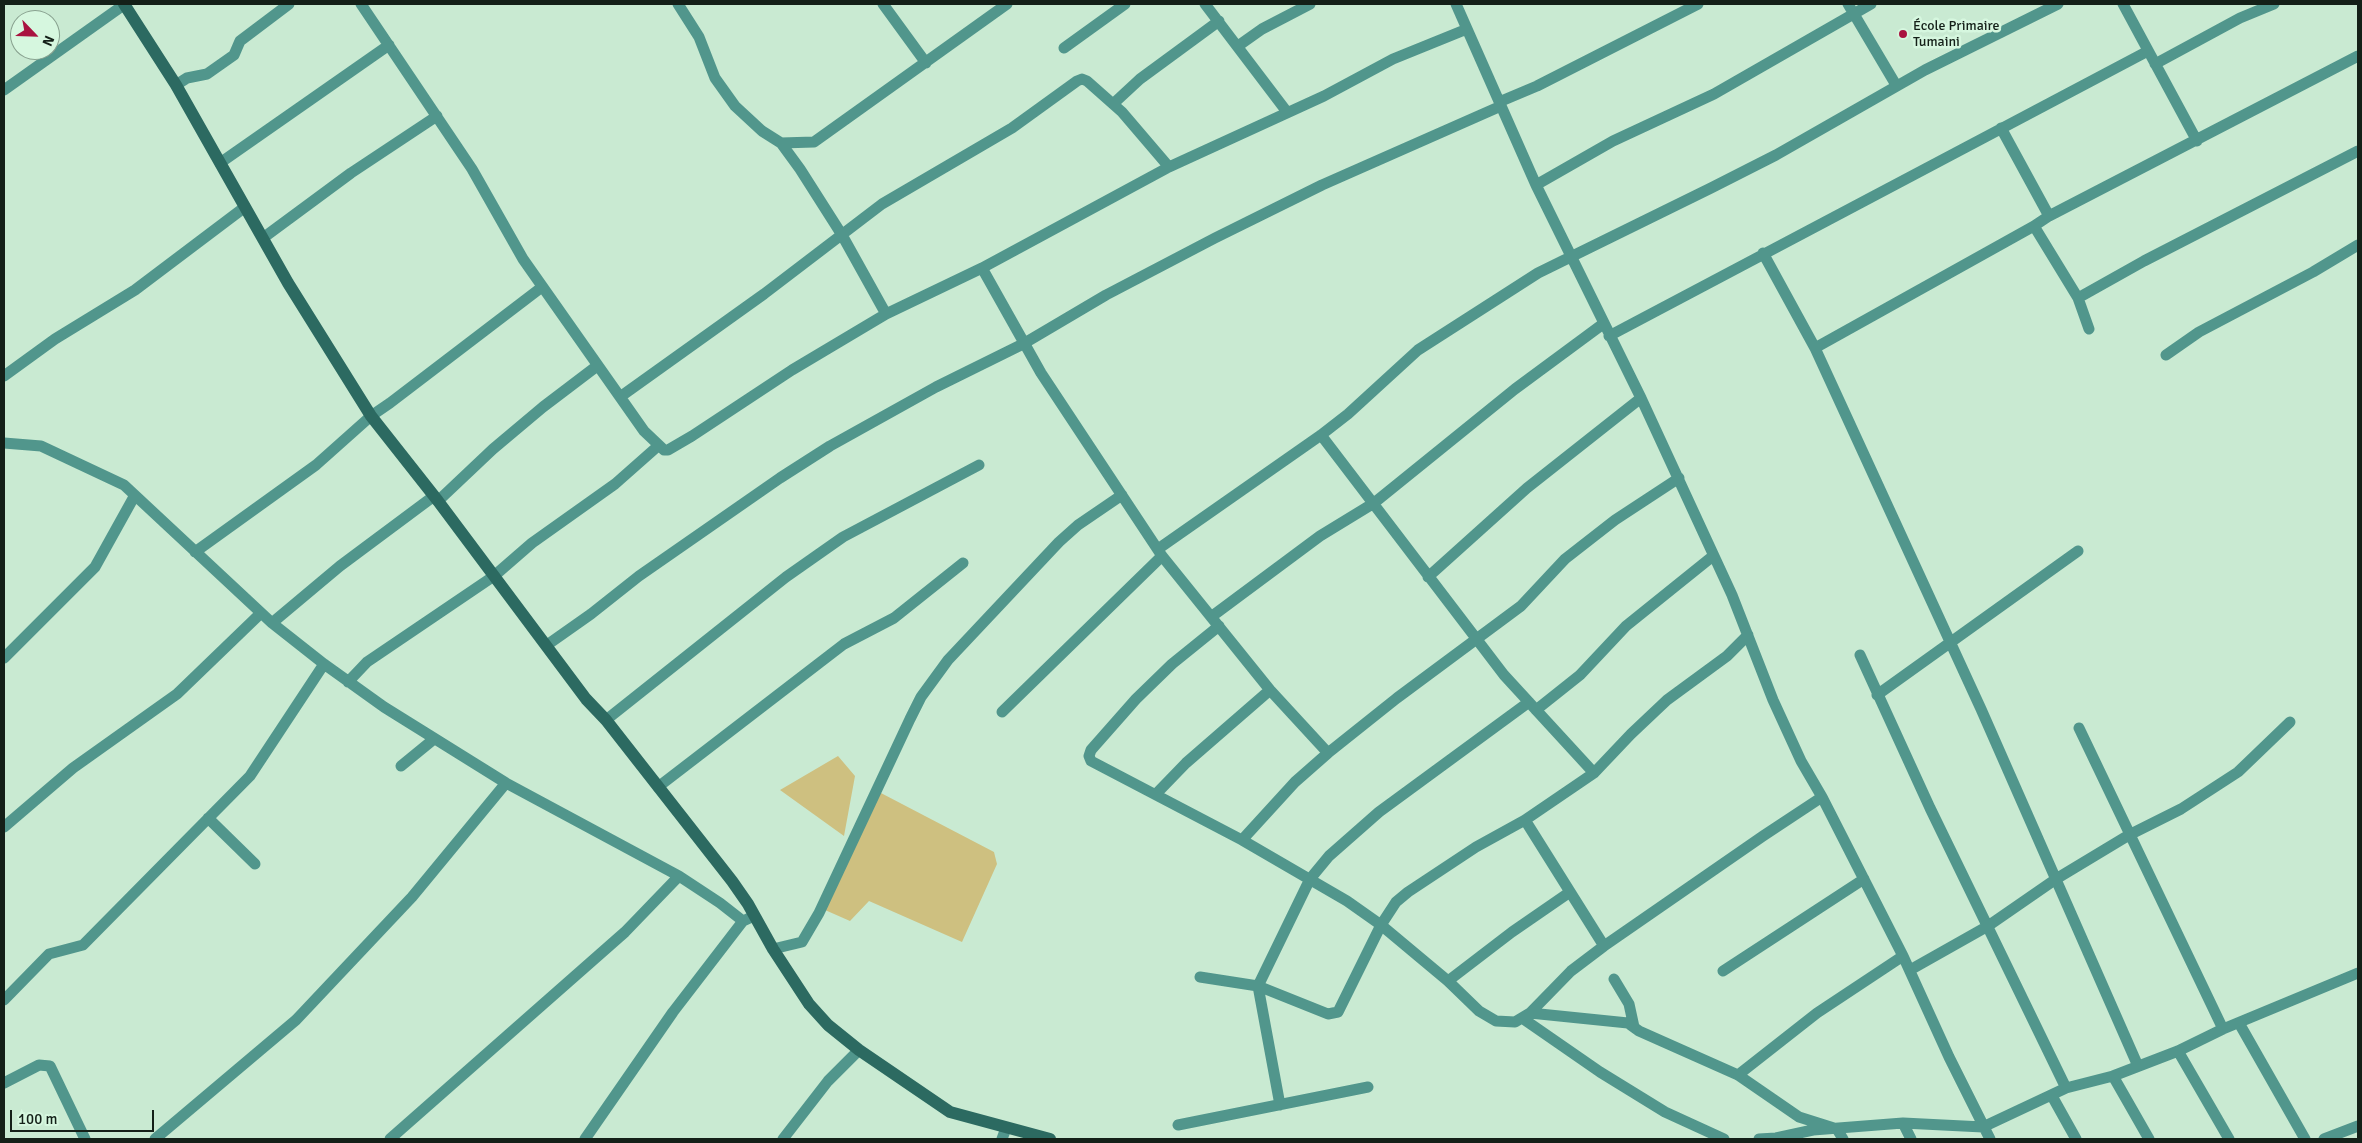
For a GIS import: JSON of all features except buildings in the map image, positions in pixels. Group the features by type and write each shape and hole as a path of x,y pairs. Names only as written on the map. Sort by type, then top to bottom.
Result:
{"street":[{"path":"4,90 124,4 176,86 288,283 371,416 436,498 586,699 606,720 748,904 748,918 673,1012 585,1139"},
{"path":"176,86 187,78 207,74 234,55 240,41 289,4"},
{"path":"362,4 472,169 523,259 542,287 620,397 658,446 668,450 799,366 886,314 982,268 1169,167 1324,96 1393,59 1467,29"},
{"path":"678,4 699,37 715,78 735,106 762,131 781,143 800,169 842,235 886,314"},
{"path":"884,4 926,63"},
{"path":"781,143 814,142 1008,4"},
{"path":"1064,48 1125,4"},
{"path":"1205,4 1287,112"},
{"path":"1238,46 1262,29 1310,4"},
{"path":"1456,4 1536,185 1608,336 1641,398 1679,478 1748,635 1773,700 1801,761 1822,797 1904,956 1945,1049 1990,1139"},
{"path":"547,645 591,614 639,576 780,478 830,446 936,387 1024,344 1106,295 1322,185 1500,104 1698,4"},
{"path":"1536,185 1613,141 1708,97 1793,50 1851,8 1871,4"},
{"path":"1002,712 1160,552 1348,414 1418,350 1538,274 1572,259 1776,155 1896,85 2058,4"},
{"path":"2123,4 2197,141"},
{"path":"2155,64 2240,18 2274,4"},
{"path":"1851,8 1896,85"},
{"path":"1113,104 1140,79 1219,21"},
{"path":"220,163 389,45"},
{"path":"1608,336 2148,51"},
{"path":"1815,348 2049,216 2358,56"},
{"path":"620,397 764,294 882,204 1012,128 1076,81 1082,79 1087,81 1113,104 1169,167"},
{"path":"263,238 351,173 437,116"},
{"path":"2001,128 2049,216"},
{"path":"2078,298 2144,261 2358,151"},
{"path":"4,376 55,339 134,290 245,207"},
{"path":"2034,226 2078,298 2089,329"},
{"path":"2166,355 2199,332 2313,272 2358,244"},
{"path":"1763,253 1815,348 2056,879 2138,1066"},
{"path":"982,268 1024,344 1072,421 1160,552 1270,690 1328,753"},
{"path":"195,552 316,464 371,416 542,287"},
{"path":"1211,617 1320,536 1374,503 1515,389 1603,324"},
{"path":"272,623 340,566 436,498 543,407 598,366"},
{"path":"1428,577 1527,488 1641,398"},
{"path":"1321,435 1374,503 1475,640 1532,706 1594,773"},
{"path":"4,443 28,444 47,448 124,485 272,623 348,682 434,739 506,783 679,876 720,903 748,918 773,949 809,1004 828,1025 859,1050 950,1112 1004,1133 1050,1139"},
{"path":"348,682 367,662 494,576 532,542 615,484 658,446"},
{"path":"606,720 786,577 843,537 979,465"},
{"path":"1242,840 1295,782 1328,753 1397,698 1521,606 1565,559 1579,548 1615,520 1679,478"},
{"path":"4,658 95,567 135,495"},
{"path":"773,949 802,942 831,890 921,697 948,660 1059,542 1078,525 1122,495"},
{"path":"1877,695 2078,551"},
{"path":"1280,1105 1258,986 1310,879 1329,856 1379,812 1580,675 1626,626 1713,556"},
{"path":"658,787 844,644 894,618 963,563"},
{"path":"4,827 73,768 177,694 261,613"},
{"path":"1219,626 1172,664 1136,699 1091,750 1089,756 1091,761 1242,840 1310,879 1381,925 1448,981 1479,1011 1496,1021 1515,1022 1526,1015 1571,971 1604,946 1822,797"},
{"path":"1200,977 1258,986 1328,1014 1338,1012 1381,925 1396,902 1476,847 1525,820 1594,773 1667,700 1727,656 1748,635"},
{"path":"1860,655 1930,808 2066,1088"},
{"path":"4,1000 49,954 83,945 250,776 324,664"},
{"path":"1156,794 1186,763 1270,690"},
{"path":"1910,970 1988,926 2056,879 2130,835 2181,809 2238,772 2290,722"},
{"path":"2079,728 2223,1029"},
{"path":"401,766 434,739"},
{"path":"155,1139 296,1020 412,897 506,783"},
{"path":"208,818 256,864"},
{"path":"1525,820 1604,946"},
{"path":"390,1139 625,932 679,876"},
{"path":"1723,971 1864,879"},
{"path":"1448,981 1512,932 1570,892"},
{"path":"1738,1076 1817,1013 1904,956"},
{"path":"1759,1139 1776,1139 1813,1130 1840,1134 1903,1123 1984,1127 2030,1103 2052,1096 2066,1088 2113,1076 2178,1051 2223,1029 2358,972"},
{"path":"1614,979 1629,1004 1634,1027"},
{"path":"1526,1015 1628,1023 1738,1076 1799,1117 1840,1134"},
{"path":"1526,1015 1600,1072 1665,1112 1724,1139"},
{"path":"2239,1023 2305,1139"},
{"path":"783,1139 828,1081 859,1050"},
{"path":"2178,1051 2229,1139"},
{"path":"4,1083 39,1065 50,1066 86,1139"},
{"path":"2113,1076 2149,1139"},
{"path":"1178,1125 1368,1087"},
{"path":"2052,1096 2076,1139"},
{"path":"1903,1123 1911,1139"},
{"path":"2324,1139 2358,1126"}],"shaded area":[{"path":"838,756 855,776 844,836 780,790"},
{"path":"879,792 994,852 997,864 962,942 869,901 850,921 825,910"}],"place":[{"name":"École Primaire Tumaini","path":"1903,34"}]}
